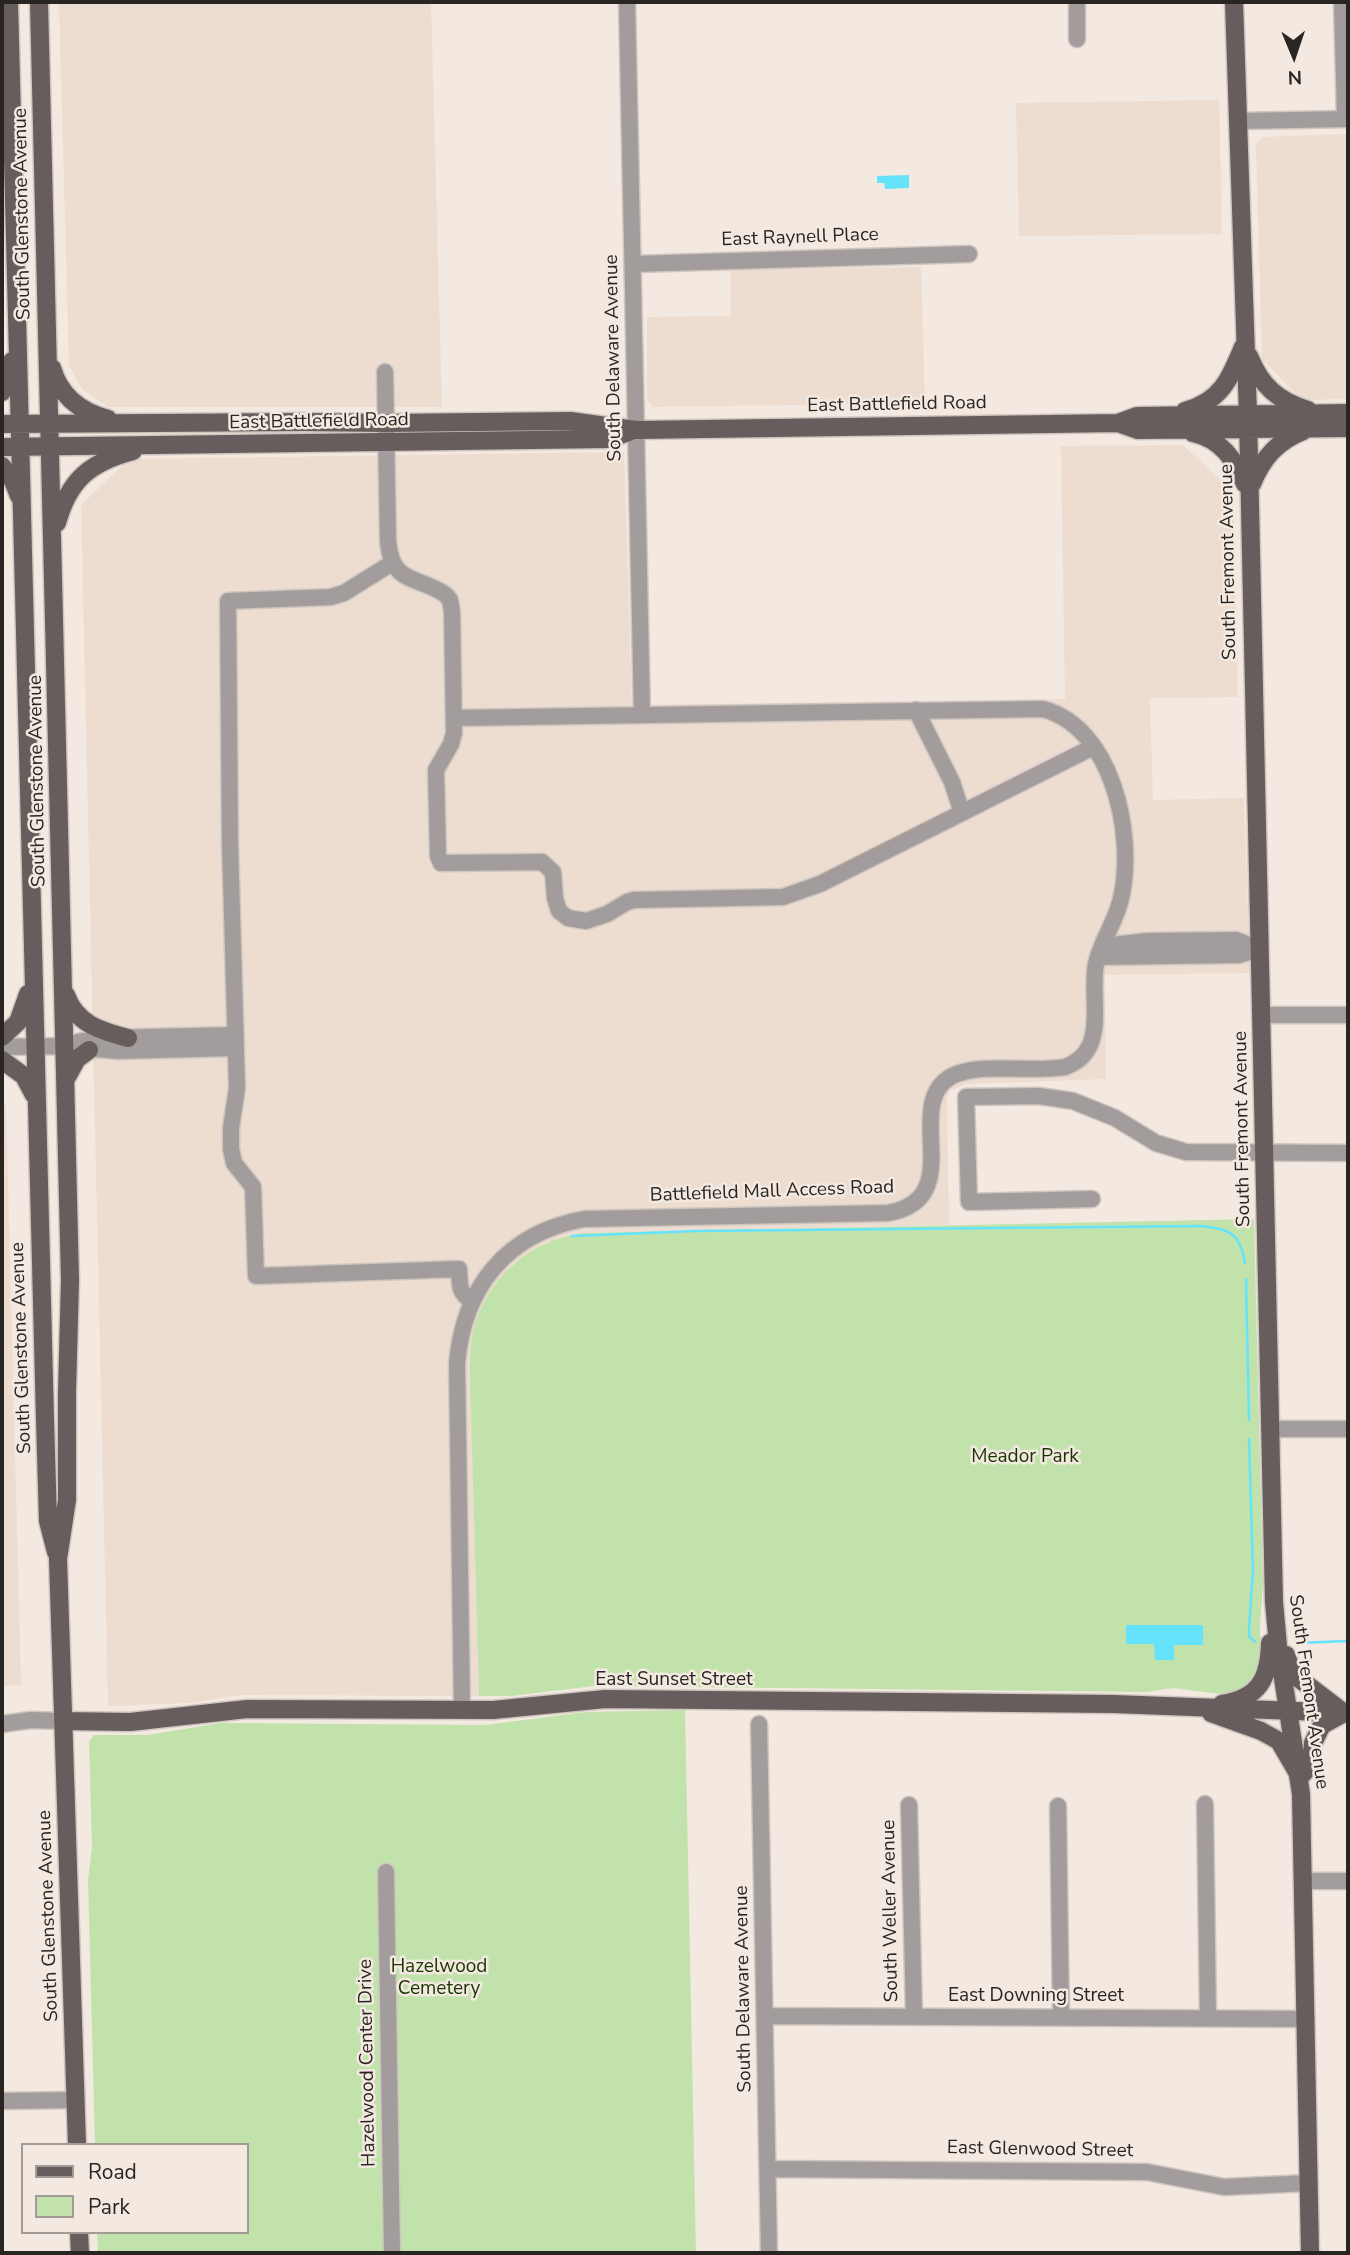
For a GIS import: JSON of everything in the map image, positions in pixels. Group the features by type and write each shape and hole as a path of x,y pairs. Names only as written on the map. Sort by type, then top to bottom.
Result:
{"main road":[{"name":"South Glenstone Avenue","path":"9,2 48,1521 58,1559"},
{"name":"South Glenstone Avenue","path":"39,2 70,1280 67,1500 58,1559 77,2143"},
{"name":"South Fremont Avenue","path":"1234,2 1248,422 1275,1619 1300,1777 1310,2253"},
{"path":"1244,344 1265,387 1314,421 1272,450 1261,463 1249,494"},
{"path":"1244,344 1225,387 1176,423 1227,451 1249,494"},
{"path":"2,393 18,345"},
{"path":"47,351 55,378 71,401 92,414 124,423"},
{"name":"East Battlefield Road","path":"2,447 153,445 570,421 636,430 1118,423 1138,430 1176,423 1314,421 1348,413"},
{"name":"East Battlefield Road","path":"1314,421 1348,428"},
{"name":"East Battlefield Road","path":"2,424 124,423 386,433"},
{"path":"53,540 66,498 79,477 107,459 153,445"},
{"path":"2,466 13,481 22,503"},
{"path":"2,1037 23,1014 33,960"},
{"path":"63,988 71,1007 80,1019 98,1029 128,1038"},
{"path":"66,1079 73,1064 89,1050"},
{"path":"2,1060 24,1076 37,1103"},
{"path":"1198,1708 1239,1701 1254,1692 1264,1677 1269,1662 1271,1630 1275,1619"},
{"path":"1198,1708 1262,1731 1279,1741 1300,1777 1311,1765 1313,1743 1322,1724 1346,1713 1293,1674 1275,1619"},
{"name":"East Sunset Street","path":"64,1721 130,1722 247,1709 493,1710 606,1699 1114,1704 1346,1713"},
{"path":"79,2234 80,2253"}],"street":[{"name":"South Delaware Avenue","path":"626,2 642,714"},
{"path":"1077,2 1077,39"},
{"path":"1237,121 1347,119 1342,2"},
{"name":"East Raynell Place","path":"633,264 969,254"},
{"path":"385,372 388,541 392,561 404,576 440,591 450,600 452,612 454,718 451,744 436,770 439,860 449,864 542,862 553,872 559,911 576,920 595,919 634,900 791,895 821,884 1093,747"},
{"path":"392,561 344,593 331,597 228,601 230,843 237,1088 231,1149 234,1163 253,1188 256,1276 459,1269 460,1291 471,1301"},
{"name":"Battlefield Mall Access Road","path":"454,718 1043,709 1064,718 1093,747 1115,792 1125,830 1125,875 1117,916 1100,952 1095,971 1095,1028 1087,1051 1065,1068 975,1070 955,1075 943,1083 935,1095 932,1108 929,1182 921,1196 906,1208 878,1213 621,1217 572,1221 548,1228 516,1247 491,1271 471,1301 461,1333 457,1379 462,1710"},
{"path":"915,710 952,782 962,813"},
{"path":"1117,916 1125,934 1148,942"},
{"path":"1100,952 1148,942 1236,940 1259,949"},
{"path":"1100,952 1238,955 1259,949"},
{"path":"1261,1015 1348,1015"},
{"path":"65,1046 86,1040 128,1038 236,1042"},
{"path":"2,1047 65,1046 89,1050 236,1042"},
{"path":"1092,1199 969,1202 966,1097 1060,1098 1100,1111 1156,1143 1202,1154 1348,1153"},
{"path":"1270,1429 1348,1429"},
{"name":"East Sunset Street","path":"2,1724 31,1720 64,1721"},
{"name":"South Delaware Avenue","path":"759,1724 769,2253"},
{"path":"1205,1804 1209,2018"},
{"name":"South Weller Avenue","path":"909,1805 914,2017"},
{"path":"1058,1806 1061,2017"},
{"name":"Hazelwood Center Drive","path":"386,1872 392,2253"},
{"path":"1303,1881 1348,1881"},
{"name":"East Downing Street","path":"766,2016 1306,2019"},
{"path":"2,2101 76,2100"},
{"name":"East Glenwood Street","path":"769,2169 1147,2172 1224,2187 1309,2183"}],"shaded area":[{"path":"59,2 431,2 442,407 108,407 82,389 69,366"},
{"path":"1219,100 1222,234 1019,236 1016,103"},
{"path":"1348,134 1348,399 1302,400 1262,359 1256,144 1262,137"},
{"path":"921,267 925,403 653,407 647,400 647,317 731,316 730,269"},
{"path":"1183,445 1233,491 1238,697 1150,698 1153,800 1244,798 1250,973 1105,975 1106,1079 966,1084 950,1091 947,1098 949,1225 582,1233 567,1235 542,1245 514,1263 485,1301 475,1328 470,1356 479,1696 240,1695 191,1703 108,1706 81,505 129,459 624,452 632,705 1065,699 1061,446"},
{"path":"2,1100 6,1104 21,1685 2,1686"}],"green space":[{"name":"Meador Park","path":"1254,1219 1263,1583 1261,1660 1258,1673 1244,1689 1220,1694 1173,1688 1147,1692 594,1686 511,1696 479,1696 471,1346 474,1328 490,1293 501,1277 529,1253 563,1237 582,1233"},
{"name":"Hazelwood Cemetery","path":"685,1710 696,2253 98,2253 97,2234 248,2234 248,2143 95,2143 88,1880 92,1847 89,1741 94,1735 147,1735 221,1723 485,1725 586,1712"}],"water":[{"path":"909,175 909,188 885,189 884,183 877,183 877,176"},
{"path":"1126,1625 1203,1625 1203,1645 1174,1645 1174,1660 1155,1660 1154,1644 1126,1644"}],"waterway":[{"path":"572,1236 696,1231 1200,1226 1232,1234 1240,1245 1245,1263"},
{"path":"1246,1279 1249,1420"},
{"path":"1249,1439 1253,1571 1249,1636 1255,1642"},
{"path":"1297,1643 1348,1641"}]}
